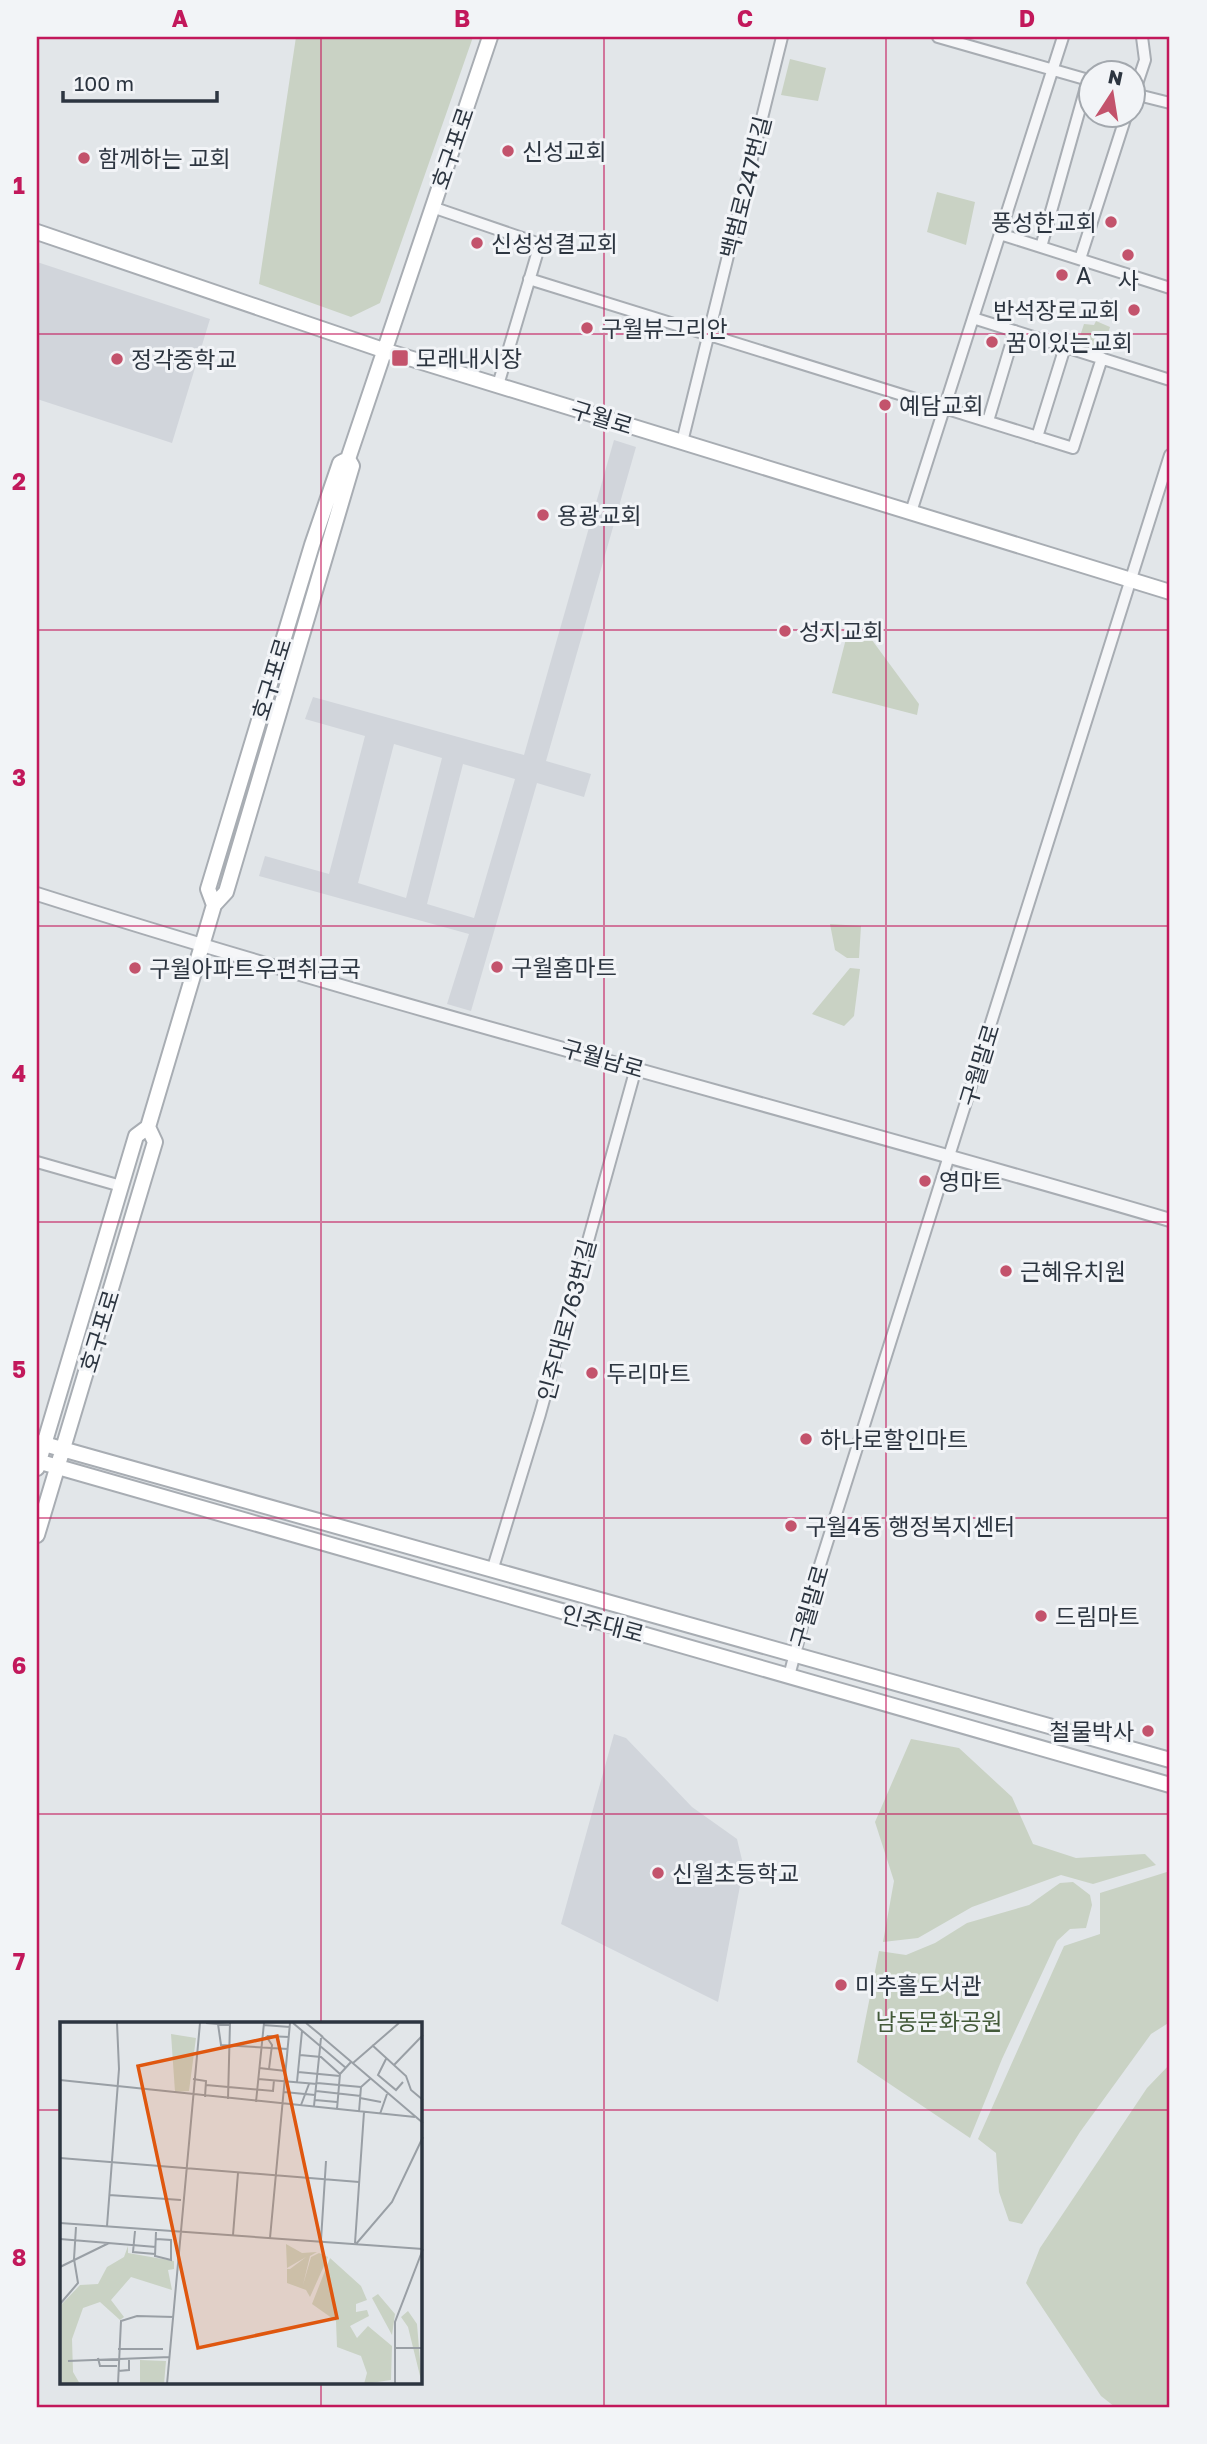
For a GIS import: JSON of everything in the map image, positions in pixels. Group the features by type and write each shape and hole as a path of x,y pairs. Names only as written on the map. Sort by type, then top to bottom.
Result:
{"main road":[{"name":"호구포로","path":"37,1463 40,1443 135,1136 148,1127 214,905 226,892 285,700 352,466 348,459 490,37"},
{"name":"구월로","path":"37,232 383,349 1170,592"},
{"name":"호구포로","path":"37,1535 155,1142 148,1127"},
{"name":"인주대로","path":"40,1443 1170,1760"},
{"name":"인주대로","path":"37,1463 58,1466 483,1591 1170,1785"}],"street":[{"name":"백범로247번길","path":"682,442 782,37"},
{"path":"938,37 1078,77"},
{"path":"911,513 1062,37"},
{"path":"1142,37 1145,60"},
{"path":"1148,97 1170,103"},
{"path":"1041,247 1078,121"},
{"path":"1080,259 1121,130"},
{"path":"432,206 540,244 498,385"},
{"path":"1000,234 1170,288"},
{"path":"529,279 1073,449 1102,358"},
{"path":"973,318 1170,380"},
{"path":"988,421 1015,331"},
{"path":"1037,437 1065,347"},
{"name":"구월말로","path":"789,1676 813,1588 1167,474 1170,455"},
{"name":"구월남로","path":"37,894 201,946 951,1155 1170,1220"},
{"name":"인주대로763번길","path":"492,1571 540,1414 636,1068"},
{"path":"37,1162 121,1186"}],"shaded area":[{"name":"정각중학교","path":"37,262 210,319 172,443 37,399"},
{"path":"614,440 636,447 546,761 591,774 584,797 537,783 471,1011 447,1004 469,934 259,876 265,856 329,874 365,736 305,719 313,697 524,755","holes":["394,744 442,758 406,898 358,883","463,764 515,779 474,918 427,904"]},
{"name":"신월초등학교","path":"614,1734 626,1738 692,1807 737,1839 742,1860 740,1886 718,2002 561,1924"}],"green space":[{"path":"296,37 473,37 380,303 351,317 259,284"},
{"path":"790,59 826,68 818,101 781,95"},
{"path":"937,192 975,202 966,245 927,232"},
{"path":"1096,321 1110,327 1103,350 1078,342 1084,324 1094,325"},
{"path":"848,631 869,636 919,704 917,715 832,693"},
{"path":"830,924 861,926 859,958 847,958 835,950"},
{"path":"850,968 860,969 854,1016 844,1026 812,1014"},
{"path":"911,1739 959,1748 1012,1797 1033,1844 1076,1858 1145,1854 1156,1865 1093,1884 1061,1875 972,1907 918,1938 883,1942 894,1881 875,1822"},
{"path":"1170,1871 1170,2022 1151,2034 1080,2132 1022,2224 1009,2221 999,2192 996,2153 978,2139 1064,1946 1100,1934 1100,1893"},
{"name":"남동문화공원","path":"1073,1882 1090,1895 1092,1905 1086,1928 1070,1929 1057,1941 1002,2059 970,2138 857,2062 879,1951 906,1955 935,1943 967,1923 1029,1905 1060,1883"},
{"path":"1170,2064 1170,2407 1115,2407 1101,2396 1026,2283 1040,2248 1147,2088"}],"place":[{"name":"신성교회","path":"508,151"},
{"name":"함께하는 교회","path":"84,158"},
{"name":"풍성한교회","path":"1111,222"},
{"name":"신성성결교회","path":"477,243"},
{"name":"사","path":"1128,255"},
{"name":"A","path":"1062,275"},
{"name":"반석장로교회","path":"1134,310"},
{"name":"구월뷰그리안","path":"587,328"},
{"name":"꿈이있는교회","path":"992,342"},
{"name":"모래내시장","path":"400,358"},
{"name":"정각중학교","path":"117,359"},
{"name":"예담교회","path":"885,405"},
{"name":"용광교회","path":"543,515"},
{"name":"성지교회","path":"785,631"},
{"name":"구월홈마트","path":"497,967"},
{"name":"구월아파트우편취급국","path":"135,968"},
{"name":"영마트","path":"925,1181"},
{"name":"근혜유치원","path":"1006,1271"},
{"name":"두리마트","path":"592,1373"},
{"name":"하나로할인마트","path":"806,1439"},
{"name":"구월4동 행정복지센터","path":"791,1526"},
{"name":"드림마트","path":"1041,1616"},
{"name":"철물박사","path":"1148,1731"},
{"name":"신월초등학교","path":"658,1873"},
{"name":"미추홀도서관","path":"841,1985"}]}
